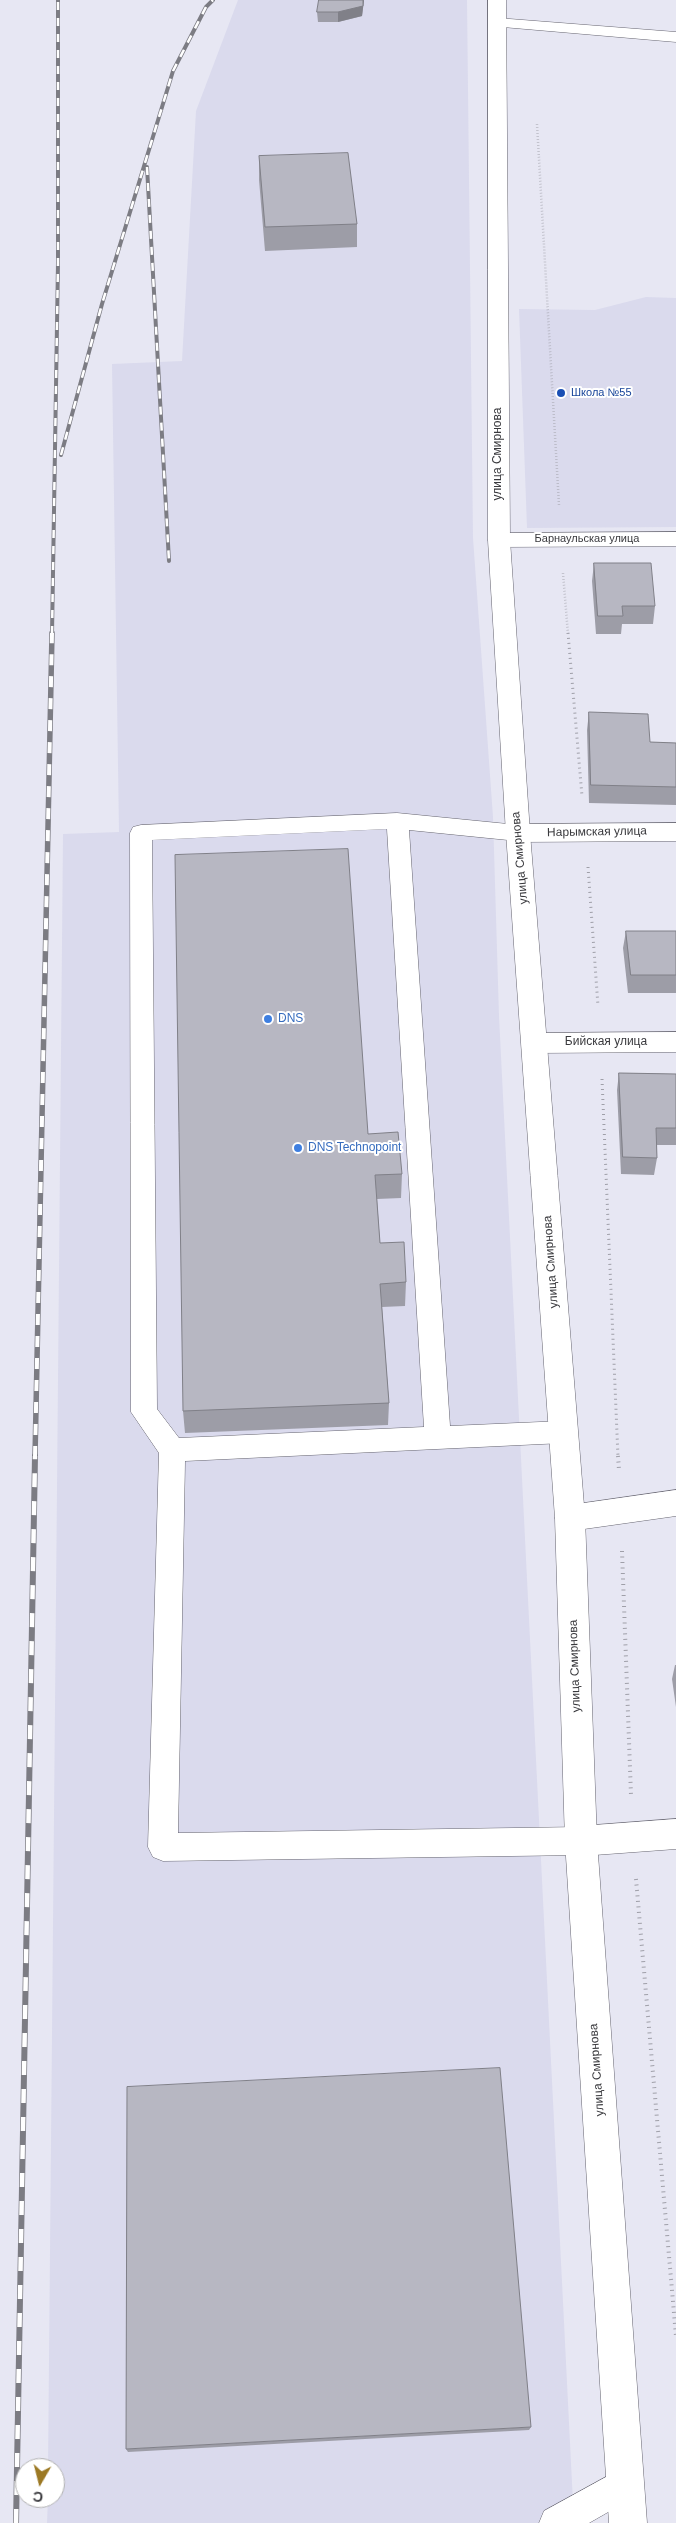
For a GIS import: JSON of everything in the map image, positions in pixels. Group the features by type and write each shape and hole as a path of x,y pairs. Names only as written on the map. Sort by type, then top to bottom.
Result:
{"main road":[{"name":"улица Смирнова","path":"497,0 498,540 518,833 536,1043 570,1518 581,1840 628,2523"},
{"name":"Барнаульская улица","path":"498,540 676,539"},
{"name":"Нарымская улица","path":"518,833 676,832"},
{"name":"Бийская улица","path":"536,1043 676,1042"},
{"path":"570,1518 676,1503"},
{"path":"581,1840 676,1834"}],"lane":[{"path":"497,23 676,37"},
{"path":"518,833 396,822 142,833 144,1412 172,1450 163,1847 581,1840"},
{"path":"396,822 438,1438"},
{"path":"172,1450 563,1432"},
{"path":"556,2523 626,2483"}],"path":[{"path":"536,115 560,540 601,1042 632,1837 676,2336"}],"shaded area":[{"path":"238,0 467,0 473,538 493,817 499,1016 574,2523 47,2523 48,2508 65,2508 65,2458 48,2458 63,834 119,832 112,364 182,361 196,111"},
{"path":"646,297 676,298 676,527 527,528 519,309 595,310"}],"building":[{"path":"319,0 363,0 363,6 338,12 317,12"},
{"path":"348,153 357,224 265,227 259,156"},
{"path":"594,563 651,563 655,606 622,606 623,616 598,616"},
{"path":"589,712 648,714 650,742 676,743 676,787 591,785"},
{"name":"DNS","path":"348,849 368,1134 398,1132 402,1174 375,1175 380,1243 404,1242 406,1282 380,1284 389,1403 183,1411 175,855"},
{"path":"626,931 676,931 676,975 631,975"},
{"path":"619,1073 676,1074 676,1128 656,1128 657,1158 623,1157"},
{"path":"500,2068 531,2427 126,2449 127,2087"}],"railway":[{"path":"52,634 58,263 58,0"},
{"path":"61,455 102,304 173,71 206,7 213,0"},
{"path":"147,167 169,561"},
{"path":"35,1457 52,633"},
{"path":"16,2523 35,1456"}],"place":[{"name":"Школа №55","path":"561,393"},
{"name":"DNS","path":"268,1019"},
{"name":"DNS Technopoint","path":"298,1148"}]}
